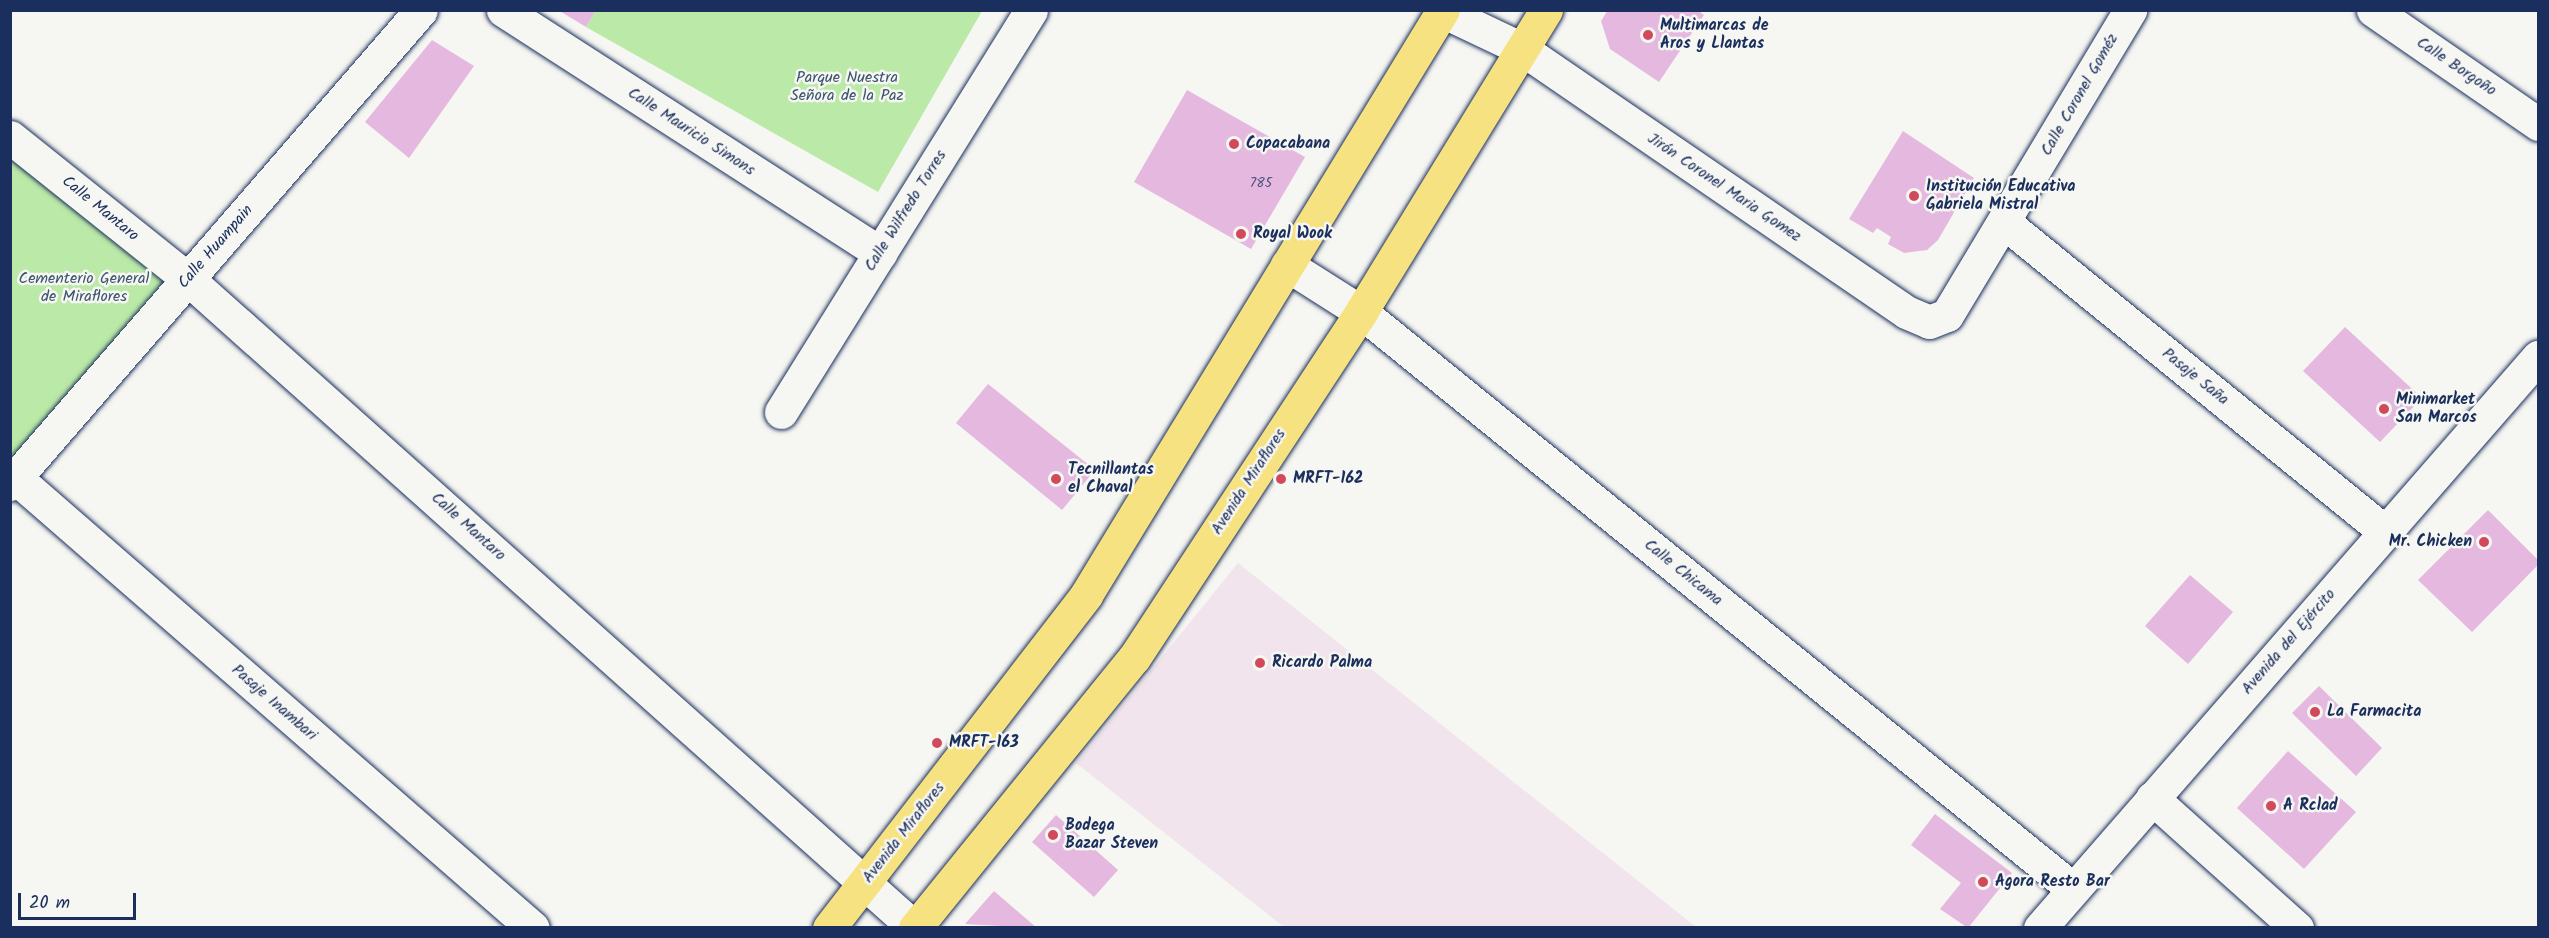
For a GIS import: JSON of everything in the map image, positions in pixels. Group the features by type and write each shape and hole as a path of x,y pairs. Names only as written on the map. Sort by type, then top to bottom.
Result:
{"main road":[{"name":"Avenida Miraflores","path":"915,927 1134,658 1361,312 1546,10"},
{"name":"Avenida Miraflores","path":"829,927 867,881 1086,595 1442,11"}],"street":[{"name":"Calle Huampain","path":"13,481 421,10"},
{"name":"Calle Mauricio Simons","path":"503,10 880,253"},
{"name":"Calle Wilfredo Torres","path":"780,412 1031,10"},
{"name":"Calle Coronel Goméz","path":"1929,322 1947,315 2130,10"},
{"name":"Calle Borgoño","path":"2373,10 2538,124"},
{"name":"Jirón Coronel Maria Gomez","path":"1442,11 1522,50 1906,312 1929,322"},
{"name":"Calle Mantaro","path":"10,137 188,279 867,881 915,927"},
{"name":"Pasaje Saña","path":"2004,223 2385,532"},
{"name":"Calle Chicama","path":"1287,265 1361,312 2073,889"},
{"name":"Avenida del Ejército","path":"2040,927 2538,357"},
{"name":"Pasaje Inambari","path":"13,481 533,927"},
{"path":"2152,798 2297,927"}],"shaded area":[{"name":"Ricardo Palma","path":"1238,563 1696,927 1284,927 1076,763"}],"green space":[{"name":"Parque Nuestra Señora de la Paz","path":"596,10 982,11 878,192 586,27"},
{"name":"Cementerio General de Miraflores","path":"11,137 188,279 11,484"}],"building":[{"path":"558,10 596,10 586,27"},
{"name":"Multimarcas de Aros y Llantas","path":"1608,10 1697,10 1704,15 1659,82 1610,49 1601,21"},
{"path":"432,40 474,66 409,158 365,122"},
{"path":"1187,90 1305,157 1251,249 1134,182"},
{"name":"Institución Educativa Gabriela Mistral","path":"1903,131 1974,178 1938,240 1927,250 1904,253 1888,244 1891,237 1877,228 1873,233 1849,219"},
{"path":"2345,327 2422,398 2380,442 2303,371"},
{"path":"988,384 1095,470 1062,510 956,423"},
{"path":"2488,510 2538,560 2538,565 2472,632 2418,580"},
{"path":"2190,575 2233,612 2188,664 2145,626"},
{"path":"2319,686 2382,748 2356,776 2292,713"},
{"path":"2288,751 2356,812 2304,869 2237,808"},
{"path":"1935,814 2012,873 1968,928 1940,909 1961,883 1911,845"},
{"path":"1056,815 1118,870 1094,897 1032,842"},
{"path":"994,891 1037,928 965,924"}],"place":[{"name":"Multimarcas de Aros y Llantas","path":"1648,35"},
{"name":"Copacabana","path":"1234,144"},
{"name":"Institución Educativa Gabriela Mistral","path":"1914,196"},
{"name":"Royal Wook","path":"1241,234"},
{"name":"Minimarket San Marcos","path":"2384,409"},
{"name":"Tecnillantas el Chaval","path":"1056,479"},
{"name":"MRFT-162","path":"1281,479"},
{"name":"Mr. Chicken","path":"2484,542"},
{"name":"Ricardo Palma","path":"1260,663"},
{"name":"La Farmacita","path":"2315,712"},
{"name":"MRFT-163","path":"937,743"},
{"name":"A Rclad","path":"2271,806"},
{"name":"Bodega Bazar Steven","path":"1053,835"},
{"name":"Agora Resto Bar","path":"1983,882"}]}
